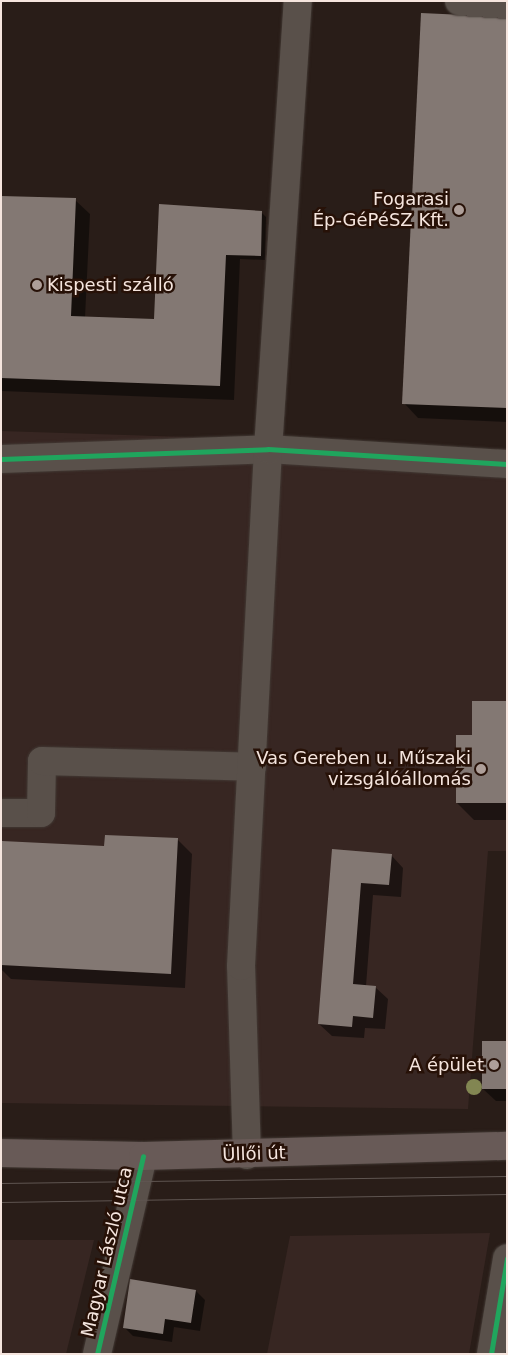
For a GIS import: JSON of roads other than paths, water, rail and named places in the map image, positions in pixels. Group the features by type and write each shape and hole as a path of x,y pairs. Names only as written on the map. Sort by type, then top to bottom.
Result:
{"main road":[{"name":"Üllői út","path":"1,1153 143,1156 248,1155 507,1146"}],"street":[{"path":"248,1155 241,966 268,449 298,1"},
{"path":"459,1 507,4"},
{"path":"1,459 268,449 507,464"},
{"path":"1,813 41,814 42,761 252,767"},
{"name":"Magyar László utca","path":"97,1354 143,1156"},
{"path":"491,1354 507,1258"}],"tram line":[{"path":"1,1183 507,1176"},
{"path":"1,1202 507,1194"}],"place":[{"name":"Fogarasi Ép-GéPéSZ Kft.","path":"459,210"},
{"name":"Kispesti szálló","path":"37,285"},
{"name":"Vas Gereben u. Műszaki vizsgálóállomás","path":"481,769"},
{"name":"A épület","path":"494,1065"}]}
